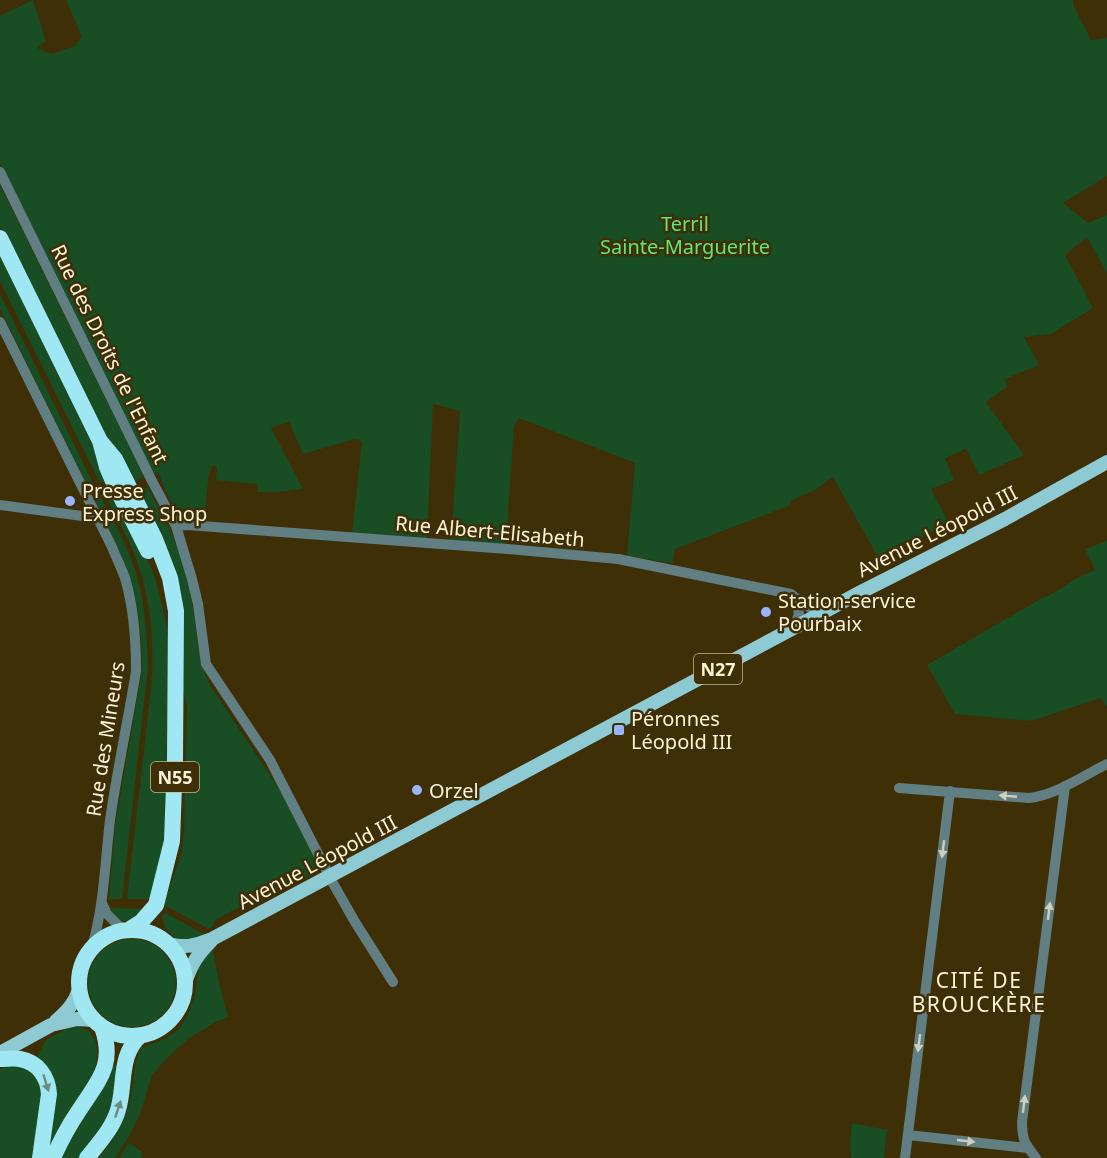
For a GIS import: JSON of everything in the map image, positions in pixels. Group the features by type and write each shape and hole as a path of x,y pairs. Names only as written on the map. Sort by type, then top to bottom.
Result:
{"highway":[{"name":"N55","path":"0,238 100,441 110,474 144,542 160,580 176,646 172,841 156,905 160,929 166,942"},
{"path":"52,1158 64,1134 105,1069 106,1038 82,1001 79,990 81,967 92,947 106,936 127,930 141,922 156,905"},
{"name":"N27","path":"127,930 145,931 166,942"},
{"path":"166,942 180,958 186,980"},
{"name":"N27","path":"141,1035 156,1031 169,1022 184,996 186,980"},
{"path":"98,1023 114,1033 141,1035"},
{"path":"87,1158 103,1138 117,1113 121,1100 126,1058 130,1047 141,1035"},
{"path":"0,1059 22,1059 44,1073 50,1095 40,1158"}],"main road":[{"name":"Avenue Léopold III","path":"166,942 183,947 212,939 794,628 1005,519 1107,462"},
{"name":"Avenue Léopold III","path":"186,980 197,955 212,939"},
{"path":"0,1053 51,1025 69,1009 79,990"},
{"path":"51,1025 77,1018 98,1023"}],"street":[{"name":"Rue des Droits de l'Enfant","path":"0,172 176,526 198,604 206,664 270,760 330,877 393,982"},
{"name":"Rue des Mineurs","path":"0,322 112,547 124,578 132,610 136,671 110,820 102,902 92,947"},
{"path":"0,505 97,518"},
{"name":"Rue Albert-Elisabeth","path":"176,526 188,525 618,559 790,594 805,606 823,613"},
{"path":"794,628 799,614 796,599"},
{"path":"899,788 1029,798 1065,786 1107,764"},
{"path":"1036,1158 1022,1138 1022,1122 1065,786"},
{"path":"905,1158 950,791"},
{"path":"102,902 107,914 127,930"},
{"path":"908,1135 1027,1148"}],"green space":[{"name":"Terril Sainte-Marguerite","path":"33,0 46,41 37,48 52,54 75,46 82,37 66,0 1073,0 1073,5 1091,40 1107,38 1107,176 1063,203 1088,223 1107,215 1107,273 1087,237 1065,255 1093,308 1051,334 1024,337 1039,365 1005,379 1007,387 986,402 1024,455 979,475 966,449 945,458 954,480 931,489 949,523 879,559 833,477 815,490 790,501 791,505 675,549 672,563 627,556 635,463 519,418 514,426 506,545 451,541 460,411 433,404 427,539 352,533 362,442 355,439 303,454 289,422 271,428 303,489 258,492 257,484 216,480 217,467 213,465 209,474 204,518 188,516 176,509 158,472 153,473 0,164 0,16"},
{"path":"0,185 144,476 131,483 97,421 0,226"},
{"path":"0,253 98,451 109,479 100,483 0,281"},
{"path":"0,294 94,485 88,488 0,309"},
{"path":"148,487 170,529 185,567 201,664 210,685 287,801 322,869 264,900 258,897 215,920 209,929 164,905 181,855 184,833 187,705 183,691 183,642 139,491"},
{"path":"113,488 152,569 160,594 168,635 166,841 149,899 127,899 151,688 152,636 148,601 139,567 104,493"},
{"path":"100,495 125,545 136,575 143,601 147,641 148,668 122,899 109,899 115,827 141,675 142,652 139,617 134,594 119,550 94,498"},
{"path":"1107,541 1107,707 1101,698 1031,721 955,714 927,665 1095,570 1085,549"},
{"path":"110,908 146,909 131,920 123,921"},
{"path":"166,913 205,937 191,942 175,938 167,930 163,920 162,915"},
{"path":"132,939 149,943 163,952 172,966 176,983 172,1000 163,1014 149,1023 132,1027 115,1023 101,1014 92,1000 88,983 92,966 101,952 115,943"},
{"path":"212,947 228,1017 189,1038 167,1058 152,1075 140,1114 115,1158 99,1158 123,1121 129,1105 141,1048 165,1039 178,1030 187,1017 195,995 198,968"},
{"path":"72,1026 80,1027 91,1033 96,1043 96,1063 98,1065 46,1158 50,1115 35,1061 46,1040"},
{"path":"111,1065 118,1066 110,1115 80,1158 58,1158"},
{"path":"7,1066 23,1066 37,1076 43,1096 32,1158 0,1158 0,1070"},
{"path":"852,1123 887,1130 884,1158 851,1158"},
{"path":"129,1143 141,1151 142,1158 119,1158"}],"place":[{"name":"Presse Express Shop","path":"70,501"},
{"name":"Station-service Pourbaix","path":"766,612"},
{"name":"Péronnes Léopold III","path":"619,730"},
{"name":"Orzel","path":"417,790"}],"district":[{"name":"CITÉ DE BROUCKÈRE","path":"979,992"}]}
